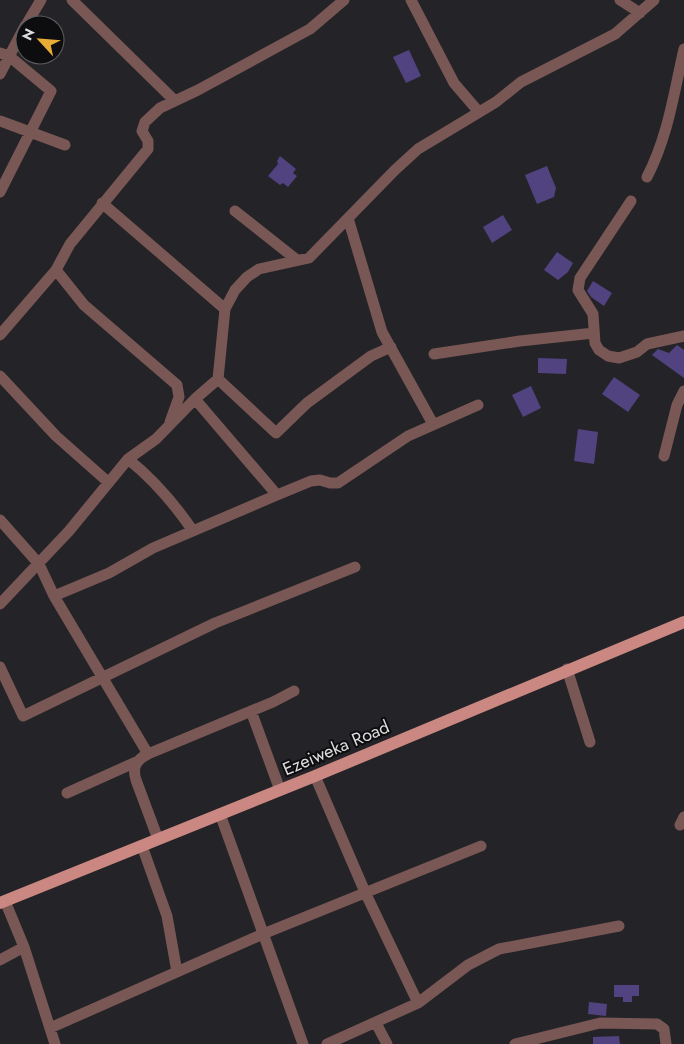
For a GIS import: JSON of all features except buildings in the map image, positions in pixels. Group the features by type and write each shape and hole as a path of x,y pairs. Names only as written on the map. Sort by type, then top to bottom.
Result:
{"main road":[{"name":"Ezeiweka Road","path":"2,902 315,776 567,669 684,622"}],"street":[{"path":"32,15 41,0"},
{"path":"72,0 175,101"},
{"path":"0,335 56,270 70,244 148,149 148,141 142,131 144,122 160,108 310,28 344,0"},
{"path":"412,0 454,83 478,111"},
{"path":"620,0 640,13"},
{"path":"0,604 39,564 128,459 168,429 195,399 218,379 225,309 235,290 247,277 259,270 309,258 418,149 478,111 496,102 538,72 614,34 654,0"},
{"path":"0,74 5,54 15,40"},
{"path":"647,177 655,162 668,122 684,49"},
{"path":"0,192 51,91 5,54"},
{"path":"0,121 65,145"},
{"path":"631,201 580,278 578,290 592,314 594,333 599,350 608,356 619,358 637,352 647,344 684,336"},
{"path":"102,203 225,309"},
{"path":"235,211 297,260"},
{"path":"348,218 382,332 434,424"},
{"path":"56,270 84,305 177,385 179,397 168,429"},
{"path":"434,354 520,340 594,333"},
{"path":"218,379 276,433 307,403 371,356 391,347"},
{"path":"0,376 56,436 108,482"},
{"path":"664,456 677,405 684,391"},
{"path":"195,399 277,495"},
{"path":"54,596 110,573 153,548 277,495 320,480 330,483 338,482 394,444 478,405"},
{"path":"128,459 150,476 166,493 193,531"},
{"path":"0,520 39,564 54,596 148,754"},
{"path":"0,667 23,716 216,623 355,567"},
{"path":"567,669 590,742"},
{"path":"67,793 136,762 148,754 251,711 294,690"},
{"path":"251,711 280,790"},
{"path":"136,762 133,771 158,839"},
{"path":"315,776 365,892 418,1003"},
{"path":"220,814 303,1044"},
{"path":"142,846 167,916 177,972"},
{"path":"50,1028 263,934 481,846"},
{"path":"2,902 24,947 55,1044"},
{"path":"327,1044 418,1003 468,964 499,949 619,926"},
{"path":"0,960 24,947"},
{"path":"376,1023 387,1044"},
{"path":"515,1044 538,1041 600,1023 657,1024 664,1029 666,1044"}]}
